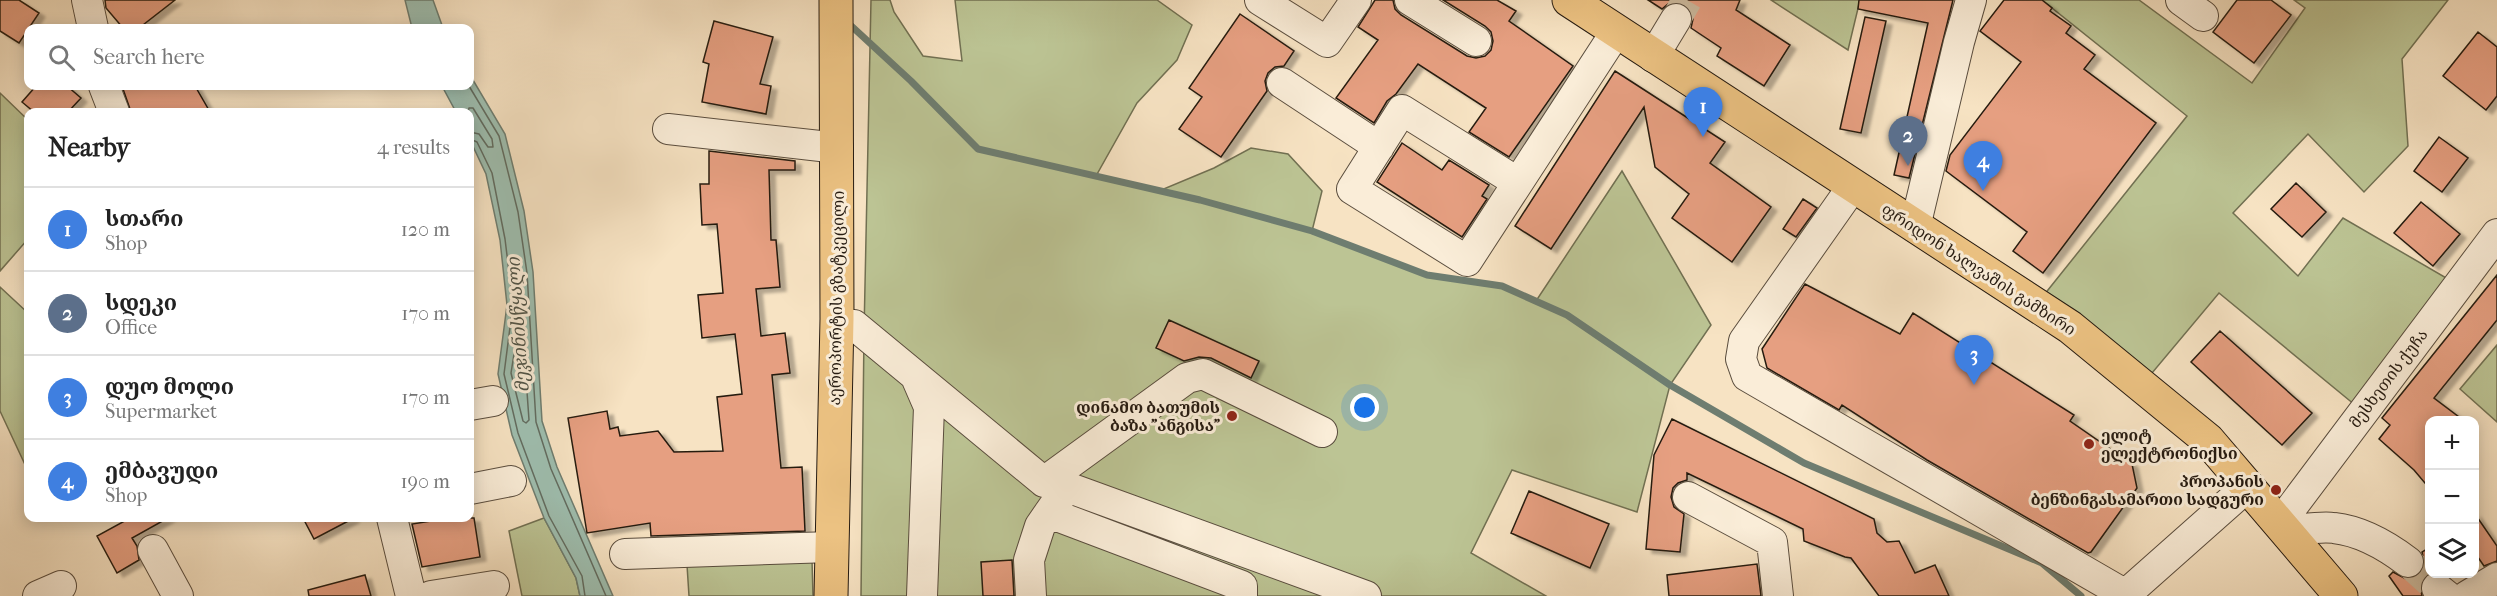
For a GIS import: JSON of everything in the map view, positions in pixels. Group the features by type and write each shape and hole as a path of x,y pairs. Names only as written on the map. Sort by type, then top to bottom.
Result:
{"highway":[{"name":"აეროპორტის გზატკეცილი","path":"836,0 848,70 854,325 852,596"},
{"name":"აეროპორტის გზატკეცილი","path":"831,596 838,148 858,0"},
{"name":"ფრიდონ ხალვაშის გამზირი","path":"1569,0 1605,17 1653,57 2070,327 2208,440 2341,596"}],"street":[{"path":"87,0 92,24"},
{"path":"1260,0 1328,42 1356,0"},
{"path":"1410,0 1476,40"},
{"path":"1915,227 1971,0"},
{"path":"1517,182 1402,110 1352,189 1467,261 1517,182 1605,17"},
{"path":"1653,57 1676,19"},
{"path":"1282,83 1379,147"},
{"path":"106,90 112,108"},
{"path":"668,129 838,148"},
{"path":"1853,186 1744,341 1741,359 1747,376 2125,595 2248,486"},
{"name":"მესხეთის ქუჩა","path":"2283,527 2497,234"},
{"path":"854,325 1056,484 1366,596"},
{"path":"1031,596 1029,560 1040,526 1049,513 1056,484 1187,378 1203,374 1322,432"},
{"path":"916,376 929,407 922,596"},
{"path":"474,488 511,481"},
{"path":"1688,497 1772,542 1778,596"},
{"path":"1049,513 1242,586 1242,596"},
{"path":"393,522 411,596"},
{"path":"2283,527 2333,528 2362,535 2392,550 2408,562"},
{"path":"625,554 831,548"},
{"path":"153,550 178,596"},
{"path":"2467,596 2497,578"},
{"path":"431,596 494,586"}],"green space":[{"path":"871,0 890,0 894,12 923,56 962,61 955,0 1157,0 1192,25 1177,60 1137,103 1096,176 1159,191 1214,168 1251,148 1288,154 1322,191 1312,231 1427,275 1502,286 1536,301 1622,171 1711,325 1670,385 1637,512 1512,470 1471,553 1546,596 861,596"},
{"path":"1771,0 1860,0 1848,50"},
{"path":"2042,0 2139,0 2252,83 2305,8 2294,0 2448,0 2402,59 2408,146 2364,192 2308,134 2233,213 2298,276 2343,218 2448,279 2355,405 2219,293 2147,379 2044,295 2187,116"},
{"path":"0,93 24,116 24,244 0,271"},
{"path":"0,287 24,309 24,462 0,411"},
{"path":"2497,345 2497,422 2460,389"},
{"path":"544,518 576,578 580,596 522,596 509,531"},
{"path":"812,560 813,596 689,596 687,565"}],"water":[{"path":"405,0 433,0 442,24 411,24"},
{"name":"მეჯინისწყალი","path":"474,82 505,134 524,211 533,272 542,421 557,467 613,596 580,596 576,578 544,518 512,435 498,374 507,305 500,240 486,174 474,148 474,108 454,108 444,90 474,90"}],"building":[{"path":"0,0 19,0 39,13 32,24 24,24 24,36 19,43 0,31"},
{"path":"105,0 175,0 144,24 120,24 106,8"},
{"path":"1375,0 1393,0 1395,9 1401,15 1467,56 1476,58 1485,56 1491,50 1493,41 1491,32 1443,0 1497,0 1516,11 1509,21 1573,66 1509,157 1469,132 1486,108 1418,64 1396,94 1387,101 1374,123 1336,98 1378,40 1358,27"},
{"path":"1648,0 1740,0 1736,10 1790,45 1764,86 1717,56 1721,48 1691,28 1693,19 1691,10 1685,5 1676,2 1662,9"},
{"path":"1859,0 1953,0 1909,178 1894,175 1928,23 1858,9"},
{"path":"2004,0 2042,0 2052,8 2050,11 2071,26 2066,33 2095,55 2084,69 2156,123 2043,273 2013,251 2027,232 1946,171 1950,155 2021,62 1980,31"},
{"path":"2237,0 2271,0 2291,15 2254,63 2213,32"},
{"path":"1240,14 1294,51 1284,66 1275,67 1268,73 1265,81 1267,91 1221,157 1179,129 1202,97 1189,88"},
{"path":"1865,17 1886,21 1861,133 1840,129"},
{"path":"714,21 773,37 760,84 771,86 766,114 702,102 709,64 703,62"},
{"path":"2478,32 2497,47 2497,96 2486,110 2443,76"},
{"path":"1615,71 1725,142 1710,163 1771,207 1732,262 1672,218 1689,194 1655,167 1644,107 1551,249 1515,226"},
{"path":"32,90 72,90 81,98 72,108 29,108 22,102"},
{"path":"123,90 197,90 208,108 130,108"},
{"path":"2439,137 2468,158 2442,192 2414,171"},
{"path":"1402,143 1442,170 1449,160 1489,185 1482,196 1487,199 1462,237 1377,182"},
{"path":"709,151 795,161 795,170 769,170 771,240 776,240 780,287 756,289 761,336 785,333 790,373 772,375 781,468 802,467 805,531 651,536 650,523 587,533 568,418 607,411 610,429 618,427 620,436 658,431 674,452 723,451 717,397 742,394 735,334 702,338 698,295 723,293 717,224 702,225 700,184 709,184"},
{"path":"2296,183 2326,212 2302,237 2271,209"},
{"path":"1803,199 1817,208 1796,237 1783,229"},
{"path":"2421,202 2460,234 2433,266 2394,233"},
{"path":"2497,275 2497,320 2434,398 2458,416 2425,416 2425,483 2414,470 2379,439 2390,425 2382,418"},
{"path":"1805,284 1900,334 1913,313 2074,415 2070,421 2132,464 2137,488 2091,552 2088,553 1927,460 1842,405 1839,410 1767,368 1762,349"},
{"path":"1169,320 1259,361 1251,378 1211,358 1199,357 1184,361 1156,348"},
{"path":"2220,331 2312,413 2282,445 2191,362"},
{"path":"1672,419 1874,519 1877,533 1887,542 1899,541 1915,573 1935,565 1949,596 1879,596 1851,558 1804,541 1803,529 1687,473 1687,480 1678,483 1673,488 1671,497 1674,507 1684,514 1680,552 1646,549 1654,455"},
{"path":"1529,491 1609,524 1590,568 1511,533"},
{"path":"474,518 480,557 422,567 412,524 474,522"},
{"path":"2479,520 2497,546 2497,561 2484,566 2479,559"},
{"path":"123,522 161,522 132,538 137,546 139,560 117,573 97,536"},
{"path":"305,522 346,522 314,539"},
{"path":"1012,560 1014,596 983,596 981,562"},
{"path":"1757,564 1761,596 1669,596 1667,575"},
{"path":"2425,564 2425,577 2420,585 2422,596 2403,596 2389,576 2393,572 2406,579 2415,578 2421,573"},
{"path":"365,575 371,596 309,596 308,590"}],"waterway":[{"path":"847,22 911,81 978,149 1200,200 1312,231 1427,275 1502,286 1567,315 1670,385 1804,463 2042,563 2081,596"}],"tunnel":[{"path":"1676,19 1687,0"},
{"path":"2408,562 2437,588"}],"place":[{"name":"სთარი","path":"1703,137"},
{"name":"სდეკი","path":"1908,166"},
{"name":"ემბავუდი","path":"1983,191"},
{"name":"დუო მოლი","path":"1974,385"},
{"name":"დინამო ბათუმის ბაზა \"ანგისა\"","path":"1232,416"},
{"name":"ელიტ ელექტრონიქსი","path":"2089,444"},
{"name":"პროპანის ბენზინგასამართი სადგური","path":"2276,490"}]}
